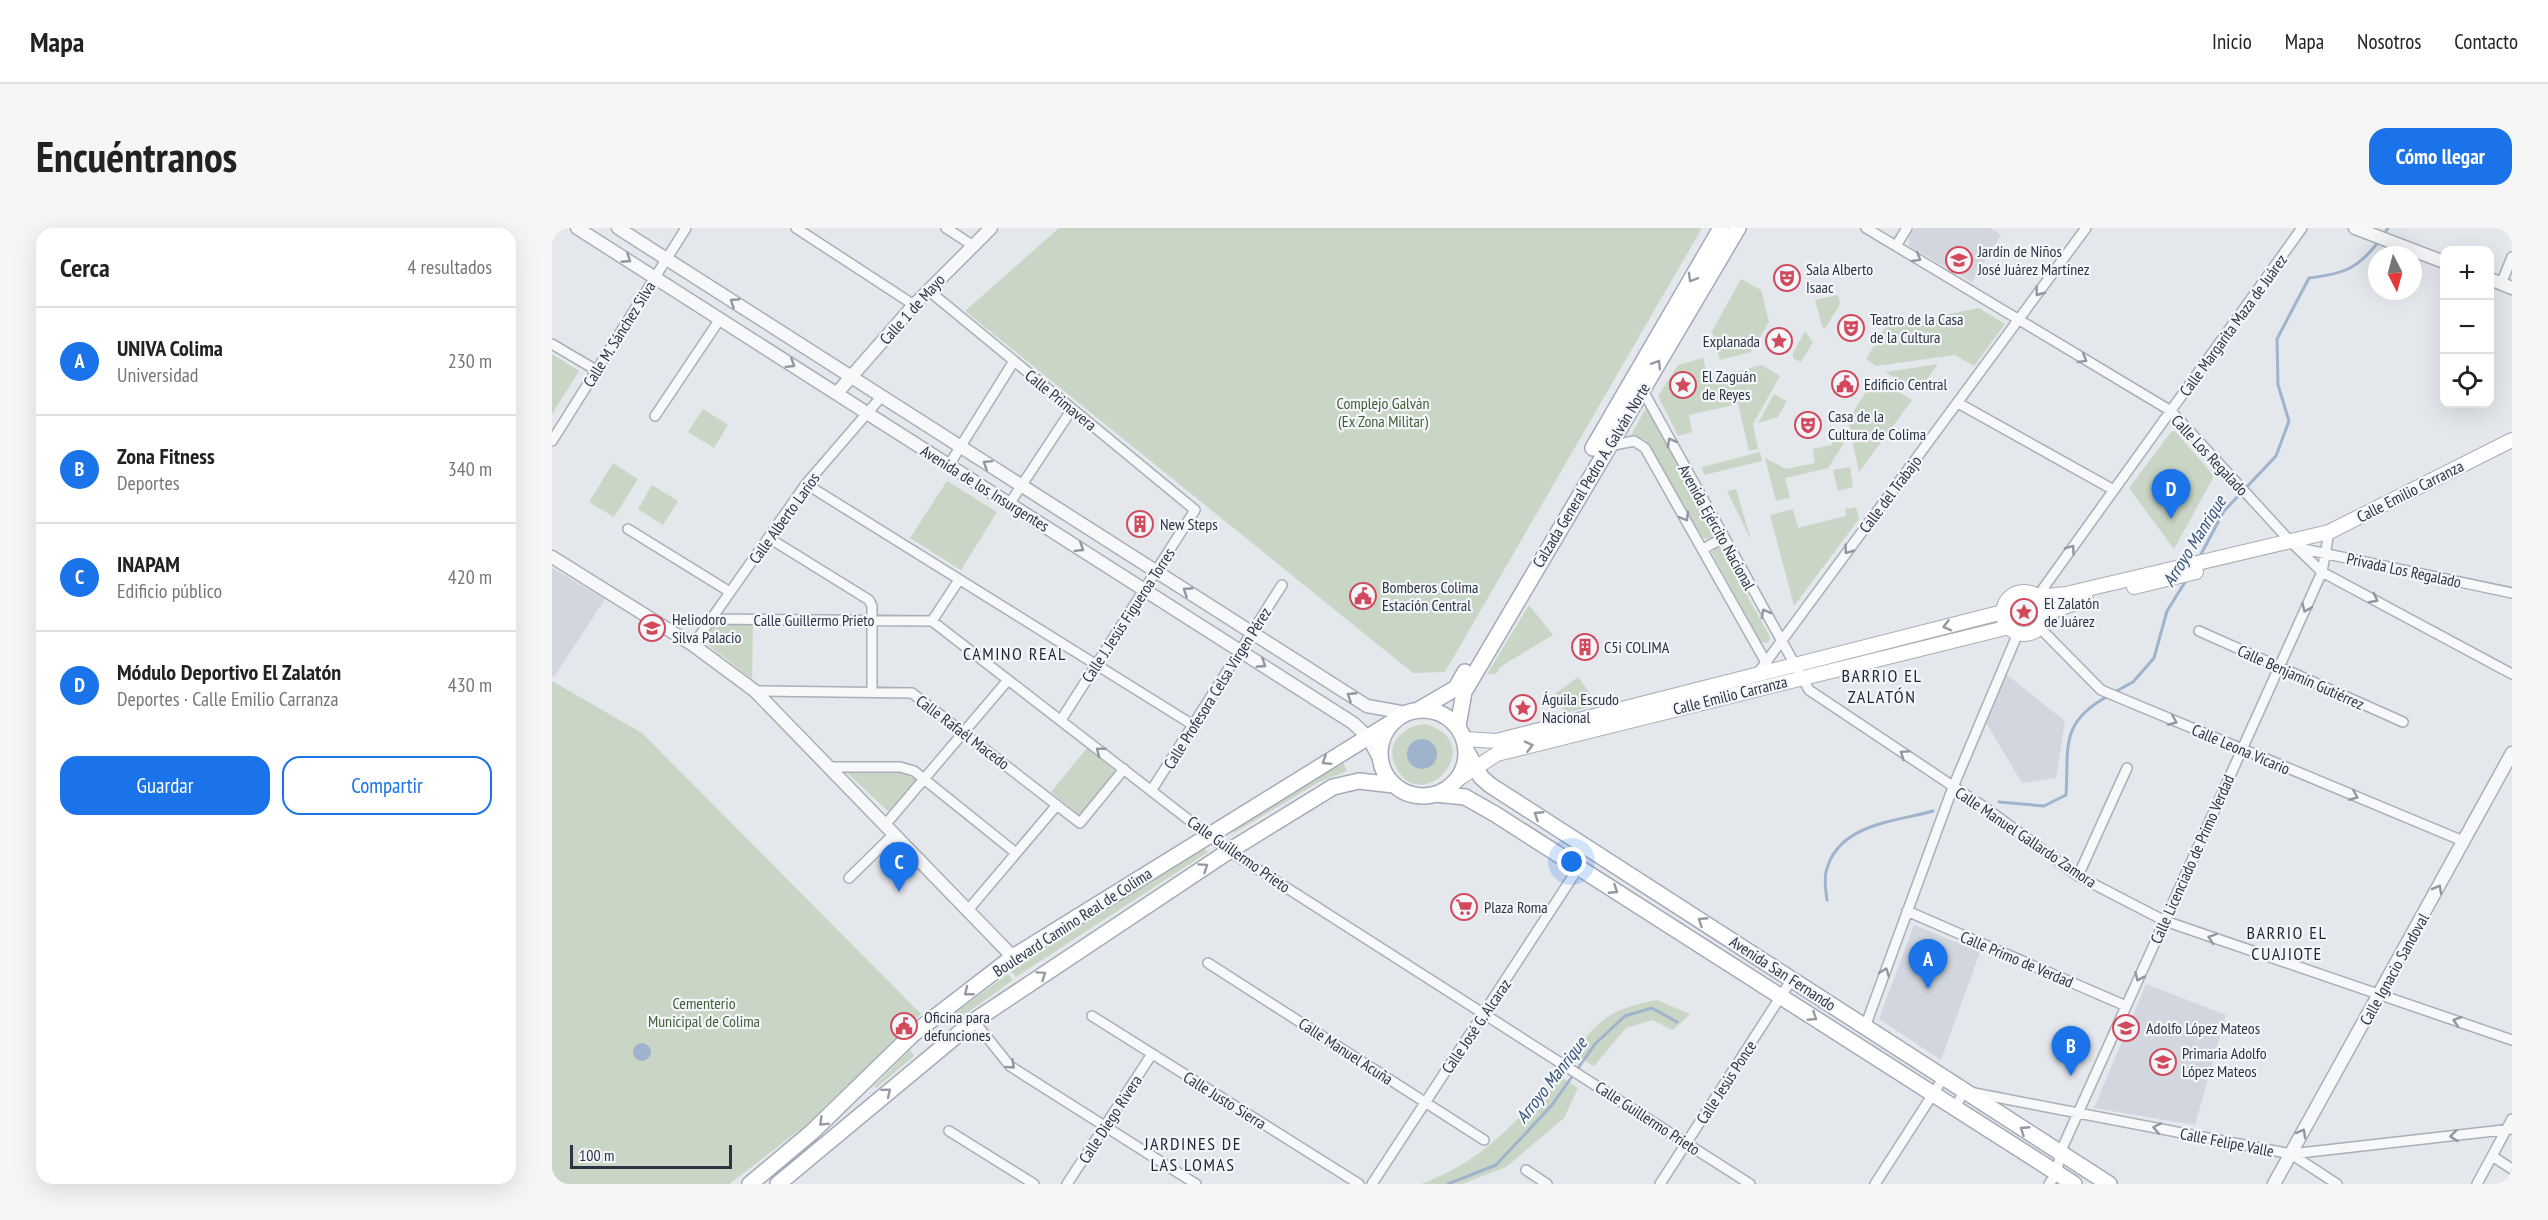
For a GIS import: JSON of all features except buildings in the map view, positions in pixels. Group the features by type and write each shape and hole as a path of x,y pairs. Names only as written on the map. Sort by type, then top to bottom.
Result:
{"main road":[{"name":"Calzada General Pedro A. Galván Norte","path":"1407,714 1456,688 1721,228"},
{"name":"Calzada General Pedro A. Galván Norte","path":"1463,739 1464,692 1606,447 1737,228"},
{"name":"Calle Emilio Carranza","path":"2042,621 2068,603 2329,532 2512,440"},
{"name":"Calle Emilio Carranza","path":"2037,597 2066,594 2179,571"},
{"path":"2019,593 2032,593 2037,597 2042,621 2029,633 2014,630 2003,612 2008,600 2019,593"},
{"name":"Calle Emilio Carranza","path":"1463,739 1496,741 1765,668 1794,664 2003,612"},
{"name":"Calle Emilio Carranza","path":"1458,779 1497,754 1786,681 2014,630"},
{"name":"Boulevard Camino Real de Colima","path":"750,1184 812,1132 908,1039 1013,957 1208,834 1367,736 1407,714"},
{"path":"1407,714 1447,716 1463,739 1464,766 1458,779 1448,788 1435,794 1421,796 1406,793 1394,785 1385,774 1380,760 1380,746 1385,732 1407,714"},
{"name":"Avenida San Fernando","path":"1463,739 1475,767 1490,784 2109,1184"},
{"name":"Boulevard Camino Real de Colima","path":"777,1184 974,1021 1229,851 1333,787 1359,781 1394,785"},
{"name":"Avenida San Fernando","path":"1435,794 1465,797 1478,803 1955,1108 2053,1178 2074,1184"},
{"path":"1642,908 1653,890"},
{"path":"941,1013 944,1027 955,1036"},
{"path":"908,1039 923,1043 927,1058"}],"street":[{"name":"Avenida de los Insurgentes","path":"578,228 1353,723 1367,736 1380,760"},
{"name":"Avenida de los Insurgentes","path":"618,228 1367,706 1407,714"},
{"name":"Calle M. Sánchez Silva","path":"552,441 686,228"},
{"path":"796,228 914,305"},
{"path":"946,228 972,245"},
{"name":"Calle 1 de Mayo","path":"837,393 928,290 991,228"},
{"name":"Calle Los Regalado","path":"1866,228 2171,411 2249,497 2297,542 2322,572 2512,674"},
{"path":"1896,246 1908,228"},
{"name":"Calle del Trabajo","path":"1765,668 1781,642 2086,228"},
{"name":"Calle Margarita Maza de Juárez","path":"2037,597 2112,489 2302,228"},
{"path":"2355,228 2440,260"},
{"path":"2501,284 2512,257"},
{"name":"Calle Primavera","path":"928,290 1195,510"},
{"path":"655,416 720,319"},
{"path":"552,344 596,370"},
{"path":"949,465 1014,362"},
{"name":"Avenida Ejército Nacional","path":"1641,389 1794,664"},
{"name":"Calle Alberto Larios","path":"693,645 806,484 882,396"},
{"path":"1958,403 2112,489"},
{"path":"1010,503 1072,409"},
{"name":"Avenida Ejército Nacional","path":"1606,447 1634,441 1645,448 1703,549 1765,668"},
{"path":"806,484 1193,725"},
{"name":"Calle J. Jesús Figueroa Torres","path":"1061,720 1195,510"},
{"path":"628,529 730,592"},
{"name":"Calle Licenciado de Primo Verdad","path":"2053,1178 2060,1153 2078,1112 2322,572 2329,532"},
{"path":"769,538 869,600 872,620 872,692"},
{"path":"1703,549 1723,538"},
{"name":"Privada Los Regalado","path":"2297,542 2326,554 2512,592"},
{"path":"552,557 693,645 755,691 1013,957"},
{"path":"932,621 959,580"},
{"name":"Calle Profesora Celsa Virgen Pérez","path":"1151,791 1282,585"},
{"name":"Calle Guillermo Prieto","path":"710,620 932,621 1229,851 1750,1184"},
{"name":"Calle Leona Vicario","path":"2042,621 2102,690 2463,841"},
{"path":"1865,1027 1953,787 2014,630"},
{"name":"Calle Benjamín Gutiérrez","path":"2199,631 2403,722"},
{"name":"Calle Manuel Gallardo Zamora","path":"1794,664 1809,690 1990,811 2078,876 2165,921 2512,1040"},
{"path":"1765,668 1786,681"},
{"path":"849,878 890,829 925,778 1008,680"},
{"name":"Calle Rafaél Macedo","path":"755,691 912,693 1080,823 1124,769"},
{"name":"Calle Ignacio Sandoval","path":"2274,1184 2380,996 2512,753"},
{"path":"829,767 900,767 914,771 1016,853"},
{"path":"2078,876 2127,768"},
{"path":"968,910 1057,804"},
{"name":"Calle José G. Alcaraz","path":"1372,1184 1579,867"},
{"name":"Calle Primo de Verdad","path":"1907,911 2126,1006"},
{"name":"Calle Manuel Acuña","path":"1209,963 1484,1140"},
{"name":"Calle Jesús Ponce","path":"1660,1184 1792,979"},
{"name":"Calle Justo Sierra","path":"1092,1016 1359,1184"},
{"path":"974,1021 1010,1066 1196,1184"},
{"name":"Calle Diego Rivera","path":"1067,1184 1152,1054"},
{"path":"1875,1184 1944,1077"},
{"path":"1955,1108 1965,1091"},
{"name":"Calle Felipe Valle","path":"1965,1091 2291,1154 2509,1130"},
{"path":"2477,1184 2509,1130 2512,1119"},
{"path":"949,1131 1034,1184"},
{"path":"2291,1154 2337,1184"},
{"path":"2492,1156 2512,1169"},
{"path":"1526,1170 1547,1184"}],"shaded area":[{"name":"Jardín de Niños José Juárez Martínez","path":"1915,228 1990,228 2001,235 1972,282 1909,246 1909,237"},
{"path":"552,568 605,599 554,677 552,675"},
{"path":"2006,674 2065,721 2056,778 2022,783 1985,721"},
{"path":"1914,925 1980,952 1941,1060 1879,1019"},
{"name":"Primaria Adolfo López Mateos","path":"2146,984 2226,1015 2195,1125 2094,1108"}],"green space":[{"name":"Complejo Galván (Ex Zona Militar)","path":"1059,228 1702,228 1445,672 1413,673 965,311"},
{"path":"1741,279 1761,290 1769,322 1751,352 1720,360 1712,331"},
{"path":"1838,295 1840,304 1825,329 1822,326 1815,300"},
{"path":"1979,308 2005,324 1974,366 1955,355 1876,366 1866,359 1891,318 1901,324"},
{"path":"1805,331 1813,342 1801,362 1793,358 1793,353"},
{"path":"552,354 579,371 552,414"},
{"path":"1703,358 1708,379 1762,365 1780,376 1753,424 1758,449 1749,451 1738,404 1689,415 1692,432 1678,436 1658,396 1678,365"},
{"path":"1938,364 1918,392 1885,372 1886,372"},
{"path":"1875,378 1912,400 1859,472 1848,420"},
{"path":"1774,394 1787,401 1778,417 1758,423"},
{"path":"1647,406 1715,532 1711,539 1703,538 1650,446 1645,440 1631,435"},
{"path":"703,409 728,425 714,448 688,432"},
{"path":"2175,431 2214,476 2174,549 2129,488 2171,432"},
{"path":"1839,433 1844,443 1828,468 1785,478 1790,498 1776,501 1765,458 1786,469 1815,463 1813,449 1831,445"},
{"path":"1760,452 1762,461 1704,475 1702,467"},
{"path":"613,463 638,479 614,517 589,502"},
{"path":"1850,467 1853,487 1838,491 1833,470"},
{"path":"947,481 997,512 961,570 910,538"},
{"path":"652,485 678,501 663,525 638,509"},
{"path":"1736,489 1751,540 1727,491"},
{"path":"1856,507 1859,519 1794,606 1770,515 1793,509 1798,528 1846,516 1845,509"},
{"path":"1716,546 1721,548 1770,637 1768,643 1761,642 1712,553"},
{"path":"1529,605 1553,635 1500,667 1496,674 1487,674"},
{"path":"715,624 753,625 752,679 703,641"},
{"path":"1578,677 1598,705 1565,713 1556,693"},
{"name":"Cementerio Municipal de Colima","path":"552,681 642,733 921,1014 806,1125 729,1184 552,1184"},
{"path":"1425,724 1444,733 1452,745 1452,759 1446,771 1435,781 1422,785 1409,782 1397,769 1392,753 1402,733"},
{"path":"1087,748 1116,772 1081,816 1051,792"},
{"path":"1343,762 1347,771 1319,782 1234,833 1229,830"},
{"path":"901,770 912,773 919,780 890,813 845,771"},
{"path":"1202,847 1208,852 1016,977 1011,971"},
{"path":"1008,974 1013,980 960,1018 955,1013"},
{"path":"1657,1000 1690,1014 1673,1030 1652,1020 1626,1028 1594,1066 1573,1054 1591,1031 1608,1016 1629,1007"},
{"path":"910,1050 914,1056 876,1088 874,1086"},
{"path":"1559,1076 1578,1088 1564,1118 1506,1167 1462,1184 1421,1184 1463,1164 1481,1152 1497,1139"}],"water":[{"path":"1422,739 1433,743 1437,754 1433,765 1422,769 1411,765 1407,754 1411,743"},
{"path":"642,1043 648,1046 651,1052 648,1058 642,1061 636,1058 633,1052 636,1046"}],"waterway":[{"name":"Arroyo Manrique","path":"2383,236 2388,228"},
{"name":"Arroyo Manrique","path":"2199,558 2224,511 2276,456 2289,421 2278,385 2277,339 2309,278 2341,272 2357,264 2379,241"},
{"name":"Arroyo Manrique","path":"2113,693 2133,682 2154,658 2167,611 2187,579"},
{"name":"Arroyo Manrique","path":"1999,802 2044,806 2066,795 2068,750 2074,727 2081,716 2108,696"},
{"name":"Arroyo Manrique","path":"1827,900 1826,872 1832,856 1842,844 1854,835 1885,822 1933,811"},
{"name":"Arroyo Manrique","path":"1448,1184 1496,1165 1552,1105 1595,1044 1625,1016 1652,1008 1677,1022"}],"place":[{"name":"Jardín de Niños José Juárez Martínez","path":"1959,260"},
{"name":"Sala Alberto Isaac","path":"1787,278"},
{"name":"Teatro de la Casa de la Cultura","path":"1851,328"},
{"name":"Explanada","path":"1779,341"},
{"name":"Edificio Central","path":"1845,384"},
{"name":"El Zaguán de Reyes","path":"1683,385"},
{"name":"Casa de la Cultura de Colima","path":"1808,425"},
{"name":"Módulo Deportivo El Zalatón","path":"2171,519"},
{"name":"New Steps","path":"1140,524"},
{"name":"Bomberos Colima Estación Central","path":"1363,596"},
{"name":"El Zalatón de Juárez","path":"2024,612"},
{"name":"Heliodoro Silva Palacio","path":"652,628"},
{"name":"C5i COLIMA","path":"1585,647"},
{"name":"Águila Escudo Nacional","path":"1523,708"},
{"name":"INAPAM","path":"899,892"},
{"name":"Plaza Roma","path":"1464,907"},
{"name":"UNIVA Colima","path":"1928,989"},
{"name":"Oficina para defunciones","path":"904,1026"},
{"name":"Adolfo López Mateos","path":"2126,1028"},
{"name":"Primaria Adolfo López Mateos","path":"2163,1062"},
{"name":"Zona Fitness","path":"2071,1076"}],"district":[{"name":"CAMINO REAL","path":"1015,653"},
{"name":"BARRIO EL ZALATÓN","path":"1882,685"},
{"name":"BARRIO EL CUAJIOTE","path":"2287,942"},
{"name":"JARDINES DE LAS LOMAS","path":"1193,1153"}]}
